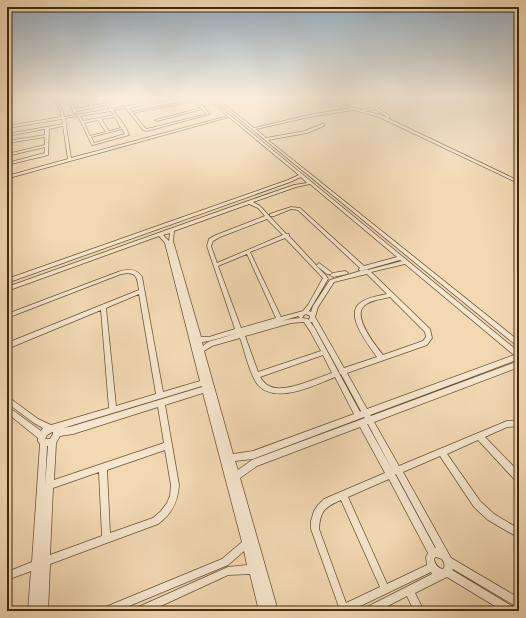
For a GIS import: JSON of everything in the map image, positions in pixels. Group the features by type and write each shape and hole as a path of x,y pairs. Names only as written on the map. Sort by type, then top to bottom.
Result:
{"street":[{"path":"47,136 7,142 7,134 54,127"},
{"path":"65,127 71,159"},
{"path":"66,127 71,159"},
{"path":"84,127 89,137 94,144 126,136 127,134 124,128 89,137"},
{"path":"104,127 108,132"},
{"path":"142,127 145,130 159,127"},
{"path":"7,179 71,159 118,148 188,127"},
{"path":"7,179 189,127"},
{"path":"245,127 519,356 430,389 364,418"},
{"path":"251,127 519,344"},
{"path":"254,129 263,127"},
{"path":"260,140 306,132 321,127"},
{"path":"404,127 519,182"},
{"path":"410,127 519,178"},
{"path":"7,164 45,155 47,153 47,128"},
{"path":"27,139 28,151"},
{"path":"267,146 273,144"},
{"path":"7,155 47,146"},
{"path":"7,286 173,226 302,175"},
{"path":"7,289 160,235 173,226 250,202 309,181"},
{"path":"7,281 309,181"},
{"path":"259,198 270,216 287,235 330,277"},
{"path":"250,202 257,205 270,216 330,277"},
{"path":"292,208 299,209 425,328 428,331 429,338 425,343 280,392 274,392 264,388 257,375 240,333 209,248 211,240 218,236 270,216 292,208"},
{"path":"354,218 359,218 361,216"},
{"path":"365,228 367,225 372,225"},
{"path":"173,226 171,241 201,350 206,384 237,478 273,611"},
{"path":"160,235 167,242 206,384 230,484 264,611"},
{"path":"216,265 287,235"},
{"path":"248,252 280,320"},
{"path":"201,350 210,344 303,312 310,306 330,277 404,260"},
{"path":"7,316 124,272 131,272 138,275 168,445 175,491 169,508 165,513 155,521 46,561"},
{"path":"198,340 240,333 291,321 311,320 315,307 330,277"},
{"path":"7,346 142,291"},
{"path":"381,358 358,322 357,312 358,308 366,302 391,295"},
{"path":"103,307 113,410"},
{"path":"303,312 310,313 313,317 339,373 394,472 446,558 448,569 444,573 368,611"},
{"path":"303,312 300,316 339,373"},
{"path":"257,375 324,352"},
{"path":"230,484 255,463 313,437 519,364"},
{"path":"465,376 470,382"},
{"path":"7,399 36,421 54,430 73,430 206,384"},
{"path":"430,389 435,395"},
{"path":"33,611 46,440 54,430 113,410 160,399"},
{"path":"7,409 46,440 49,486 43,611"},
{"path":"432,567 342,610 318,538 315,520 317,512 321,506 394,472 507,424 519,423"},
{"path":"46,440 56,438 54,430"},
{"path":"479,436 519,478"},
{"path":"231,458 253,455 313,437"},
{"path":"49,486 168,445"},
{"path":"441,452 477,504 491,517 519,534"},
{"path":"103,467 106,539"},
{"path":"394,472 433,553 430,560 432,567 437,572 444,573 512,611"},
{"path":"343,495 385,590"},
{"path":"106,611 225,562 246,544"},
{"path":"433,553 438,552 519,604"},
{"path":"7,576 36,565"},
{"path":"139,611 228,571 253,569"},
{"path":"409,591 419,611"},
{"path":"148,593 149,606"}]}
